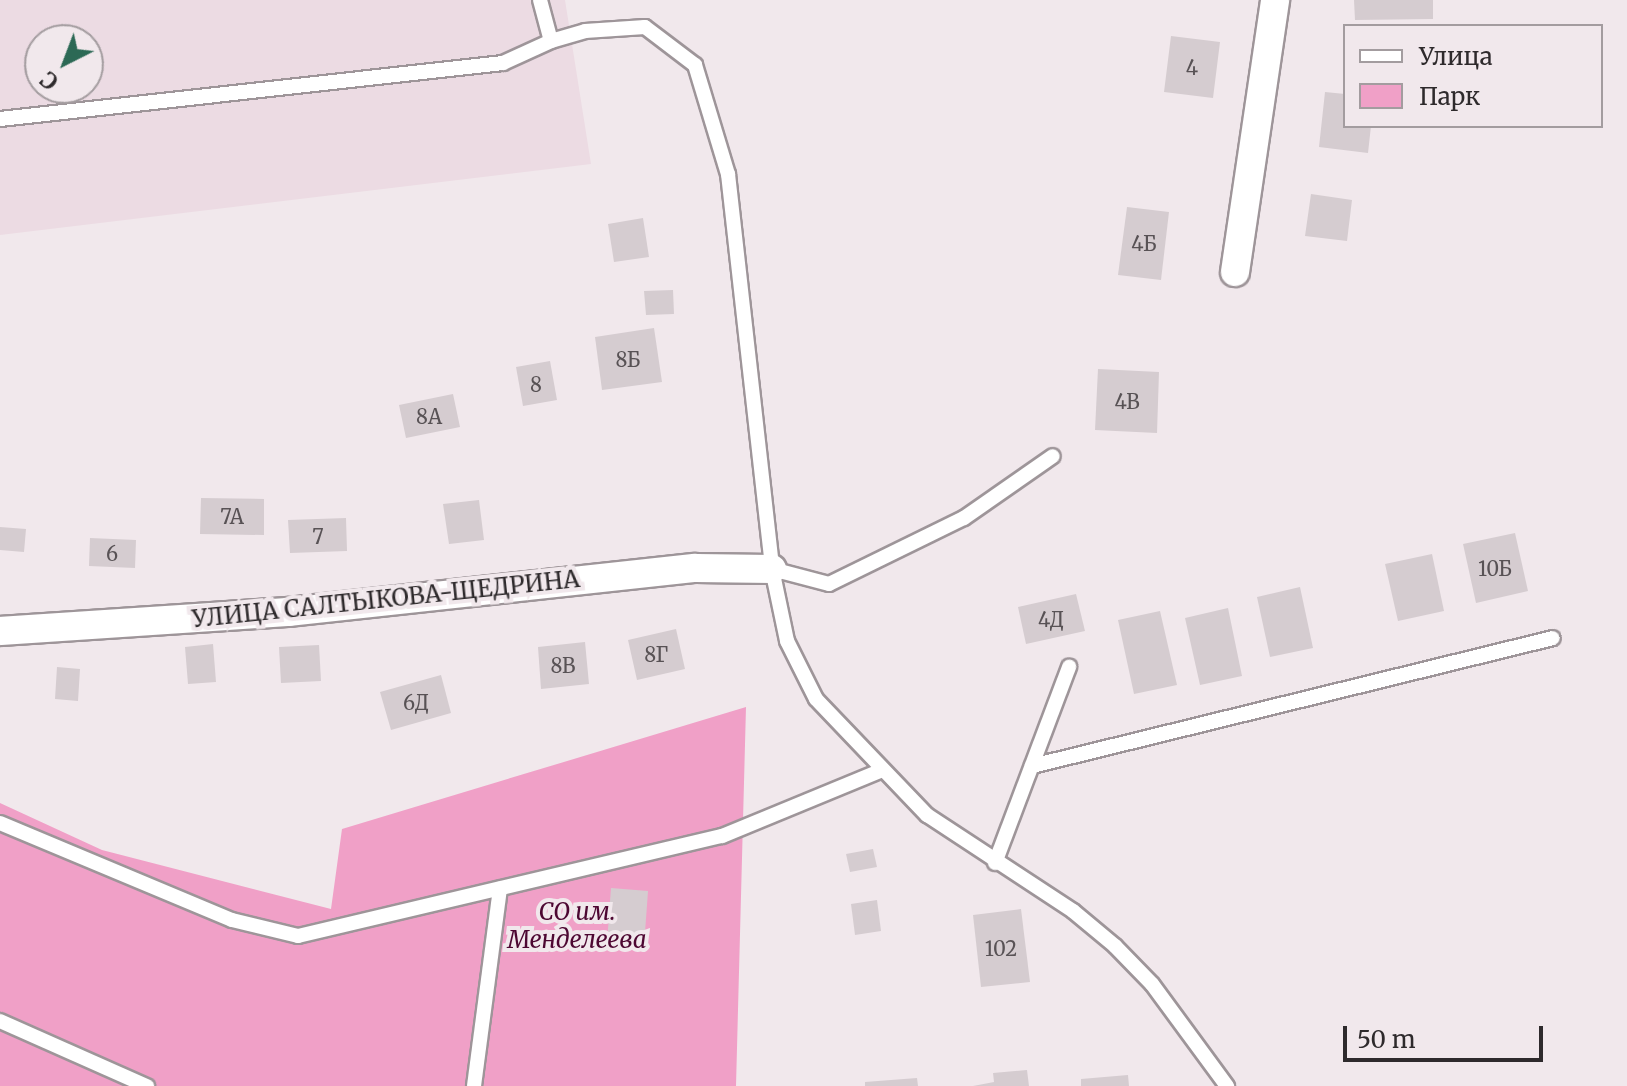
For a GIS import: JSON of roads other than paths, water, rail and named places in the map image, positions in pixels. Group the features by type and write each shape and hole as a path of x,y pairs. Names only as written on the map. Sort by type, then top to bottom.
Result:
{"street":[{"path":"1235,272 1275,0"},
{"name":"УЛИЦА САЛТЫКОВА-ЩЕДРИНА","path":"0,631 288,612 696,568 772,569"}],"lane":[{"path":"540,0 551,41"},
{"path":"0,119 503,63 551,41 585,31 645,27 695,65 728,174 772,569 787,641 816,699 880,771 927,815 995,863 1073,911 1115,946 1152,984 1227,1086"},
{"path":"772,569 829,584 964,518 1053,456"},
{"path":"1032,766 1553,638"},
{"path":"995,863 1069,667"},
{"path":"0,823 232,920 298,936 722,836 880,771"},
{"path":"474,1086 500,889"},
{"path":"0,1021 147,1086"}],"park label":[{"name":"СО им. Менделеева","path":"577,926"}]}
